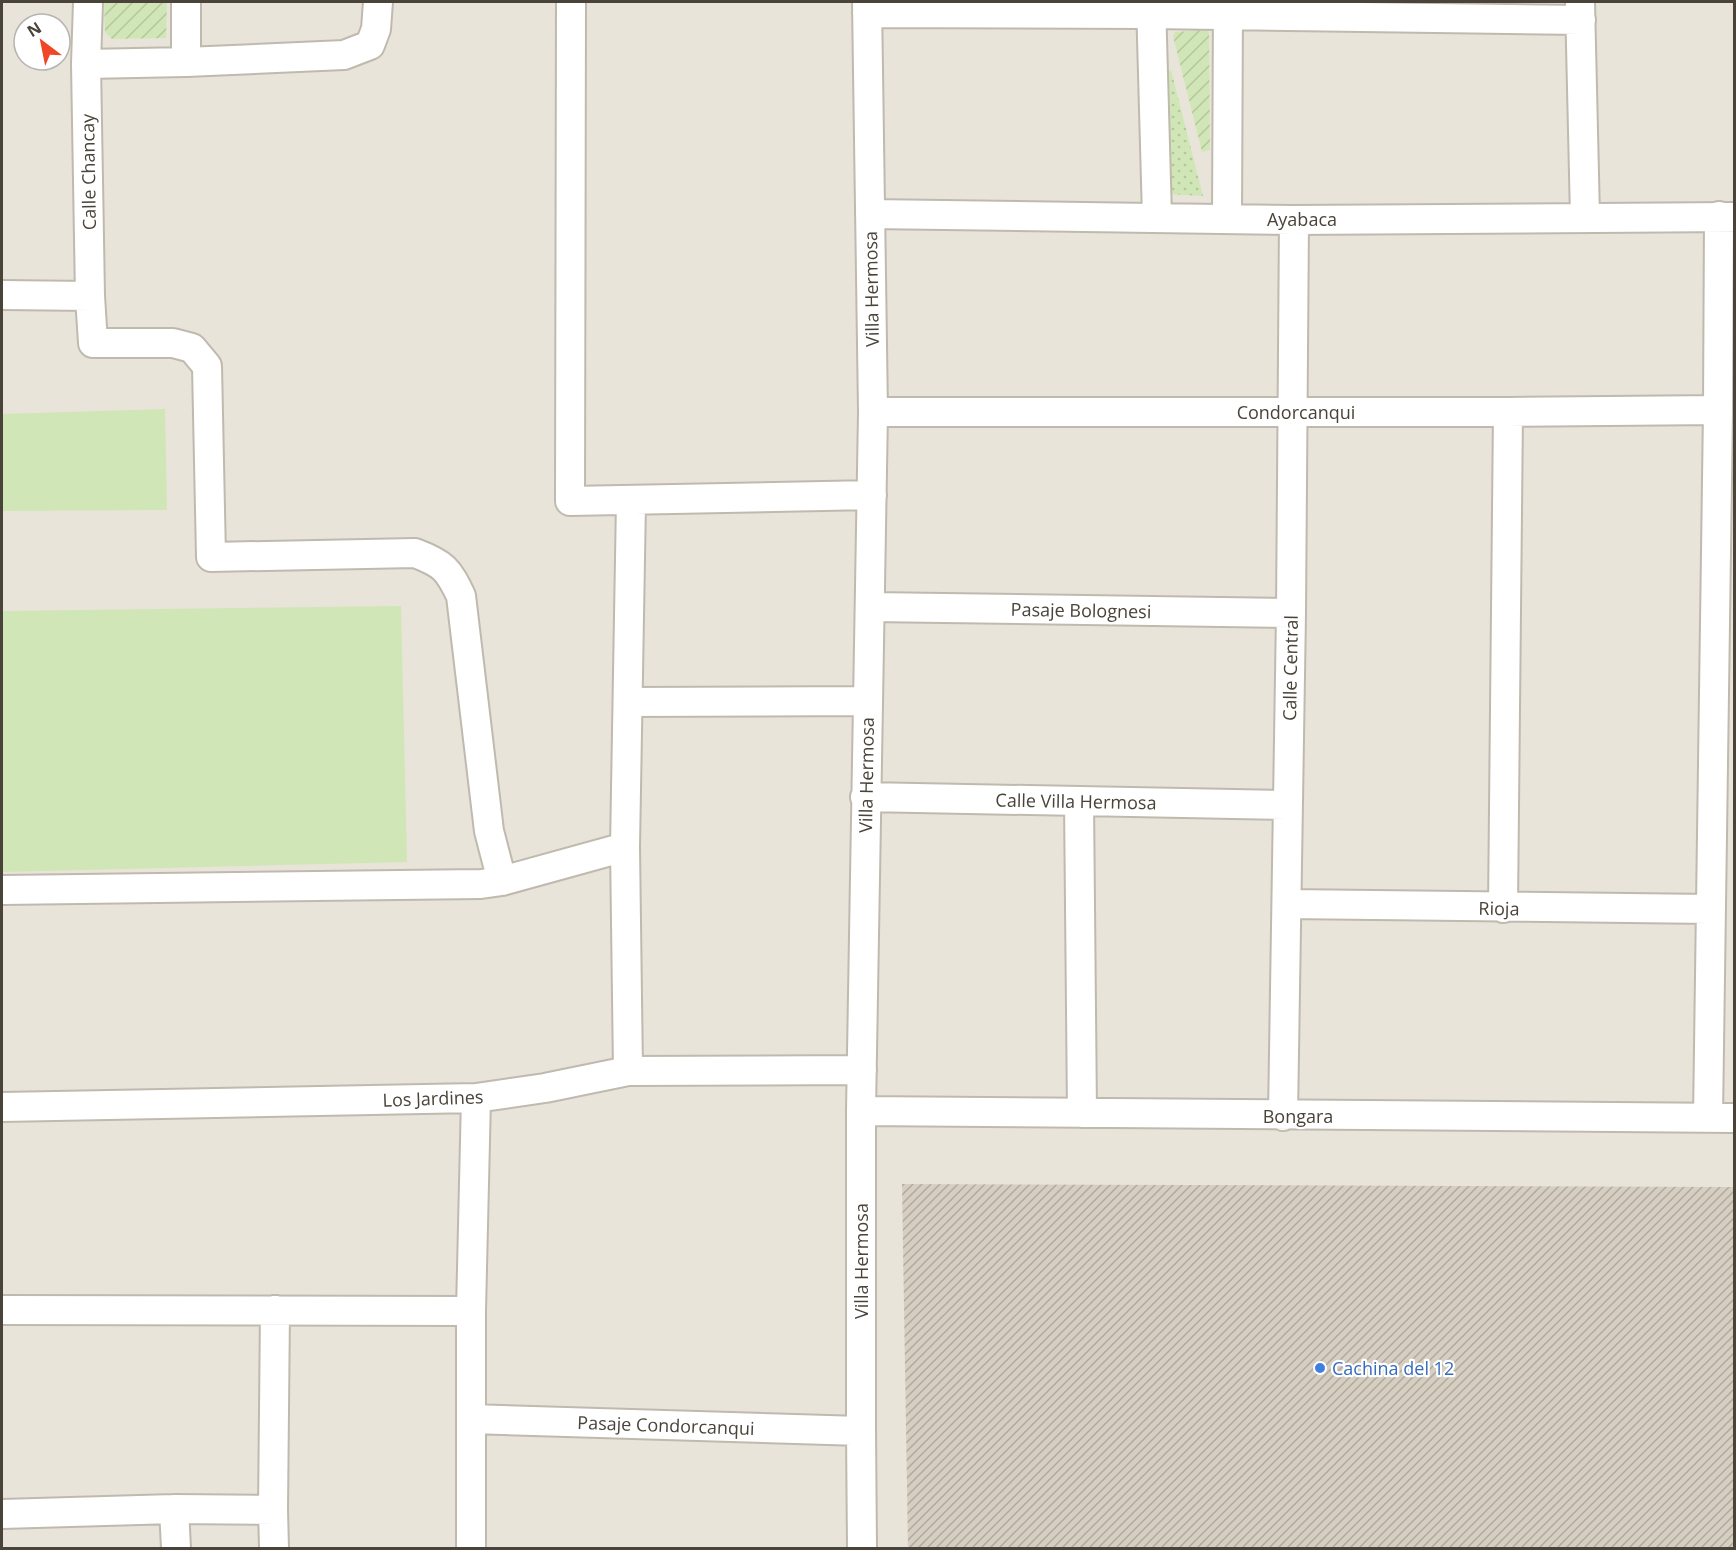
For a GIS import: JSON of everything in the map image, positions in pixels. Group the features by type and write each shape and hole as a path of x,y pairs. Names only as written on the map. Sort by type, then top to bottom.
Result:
{"street":[{"name":"Calle Chancay","path":"88,2 86,64 90,296 93,343 174,343 192,348 207,366 211,556 415,553 435,561 450,574 461,596 489,831 502,881"},
{"path":"186,2 186,62"},
{"path":"86,64 345,55 370,45 376,29 378,2"},
{"path":"571,2 570,501 872,495"},
{"path":"867,7 1581,11 1585,217"},
{"name":"Villa Hermosa","path":"862,1548 861,1112 873,412 867,7"},
{"path":"1151,8 1157,217"},
{"path":"1227,218 1228,8"},
{"name":"Ayabaca","path":"870,214 1293,220 1727,216"},
{"path":"1721,1118 1711,909 1718,410 1727,216"},
{"name":"Calle Central","path":"1283,1116 1291,613 1293,220"},
{"path":"2,295 90,296"},
{"name":"Condorcanqui","path":"873,412 1718,410"},
{"path":"1503,908 1508,412"},
{"path":"628,1071 625,847 632,501"},
{"name":"Pasaje Bolognesi","path":"870,607 1291,613"},
{"path":"628,702 867,701"},
{"name":"Calle Villa Hermosa","path":"866,797 1287,805"},
{"path":"1079,801 1082,1113"},
{"path":"2,890 481,884 502,881 625,847"},
{"name":"Rioja","path":"1287,904 1711,909"},
{"name":"Los Jardines","path":"2,1107 476,1098 545,1088 628,1071 862,1070"},
{"path":"471,1548 471,1311 476,1098"},
{"name":"Bongara","path":"861,1112 1721,1118"},
{"path":"2,1310 471,1311"},
{"path":"274,1548 275,1310"},
{"name":"Pasaje Condorcanqui","path":"471,1419 861,1431"},
{"path":"2,1514 174,1509 273,1510"},
{"path":"174,1509 176,1548"}],"shaded area":[{"path":"2,2 1734,2 1734,1548 2,1548"}],"green space":[{"path":"104,2 167,2 166,38 112,39 105,32"},
{"path":"1206,30 1209,32 1210,150 1202,152 1173,36 1175,32"},
{"path":"1171,70 1203,196 1168,194 1168,72"},
{"path":"165,409 167,510 2,511 2,414"},
{"path":"401,606 407,862 2,872 2,611"}],"building":[{"name":"Cachina del 12","path":"902,1184 1734,1187 1734,1548 908,1548"}],"place":[{"name":"Cachina del 12","path":"1320,1368"}]}
